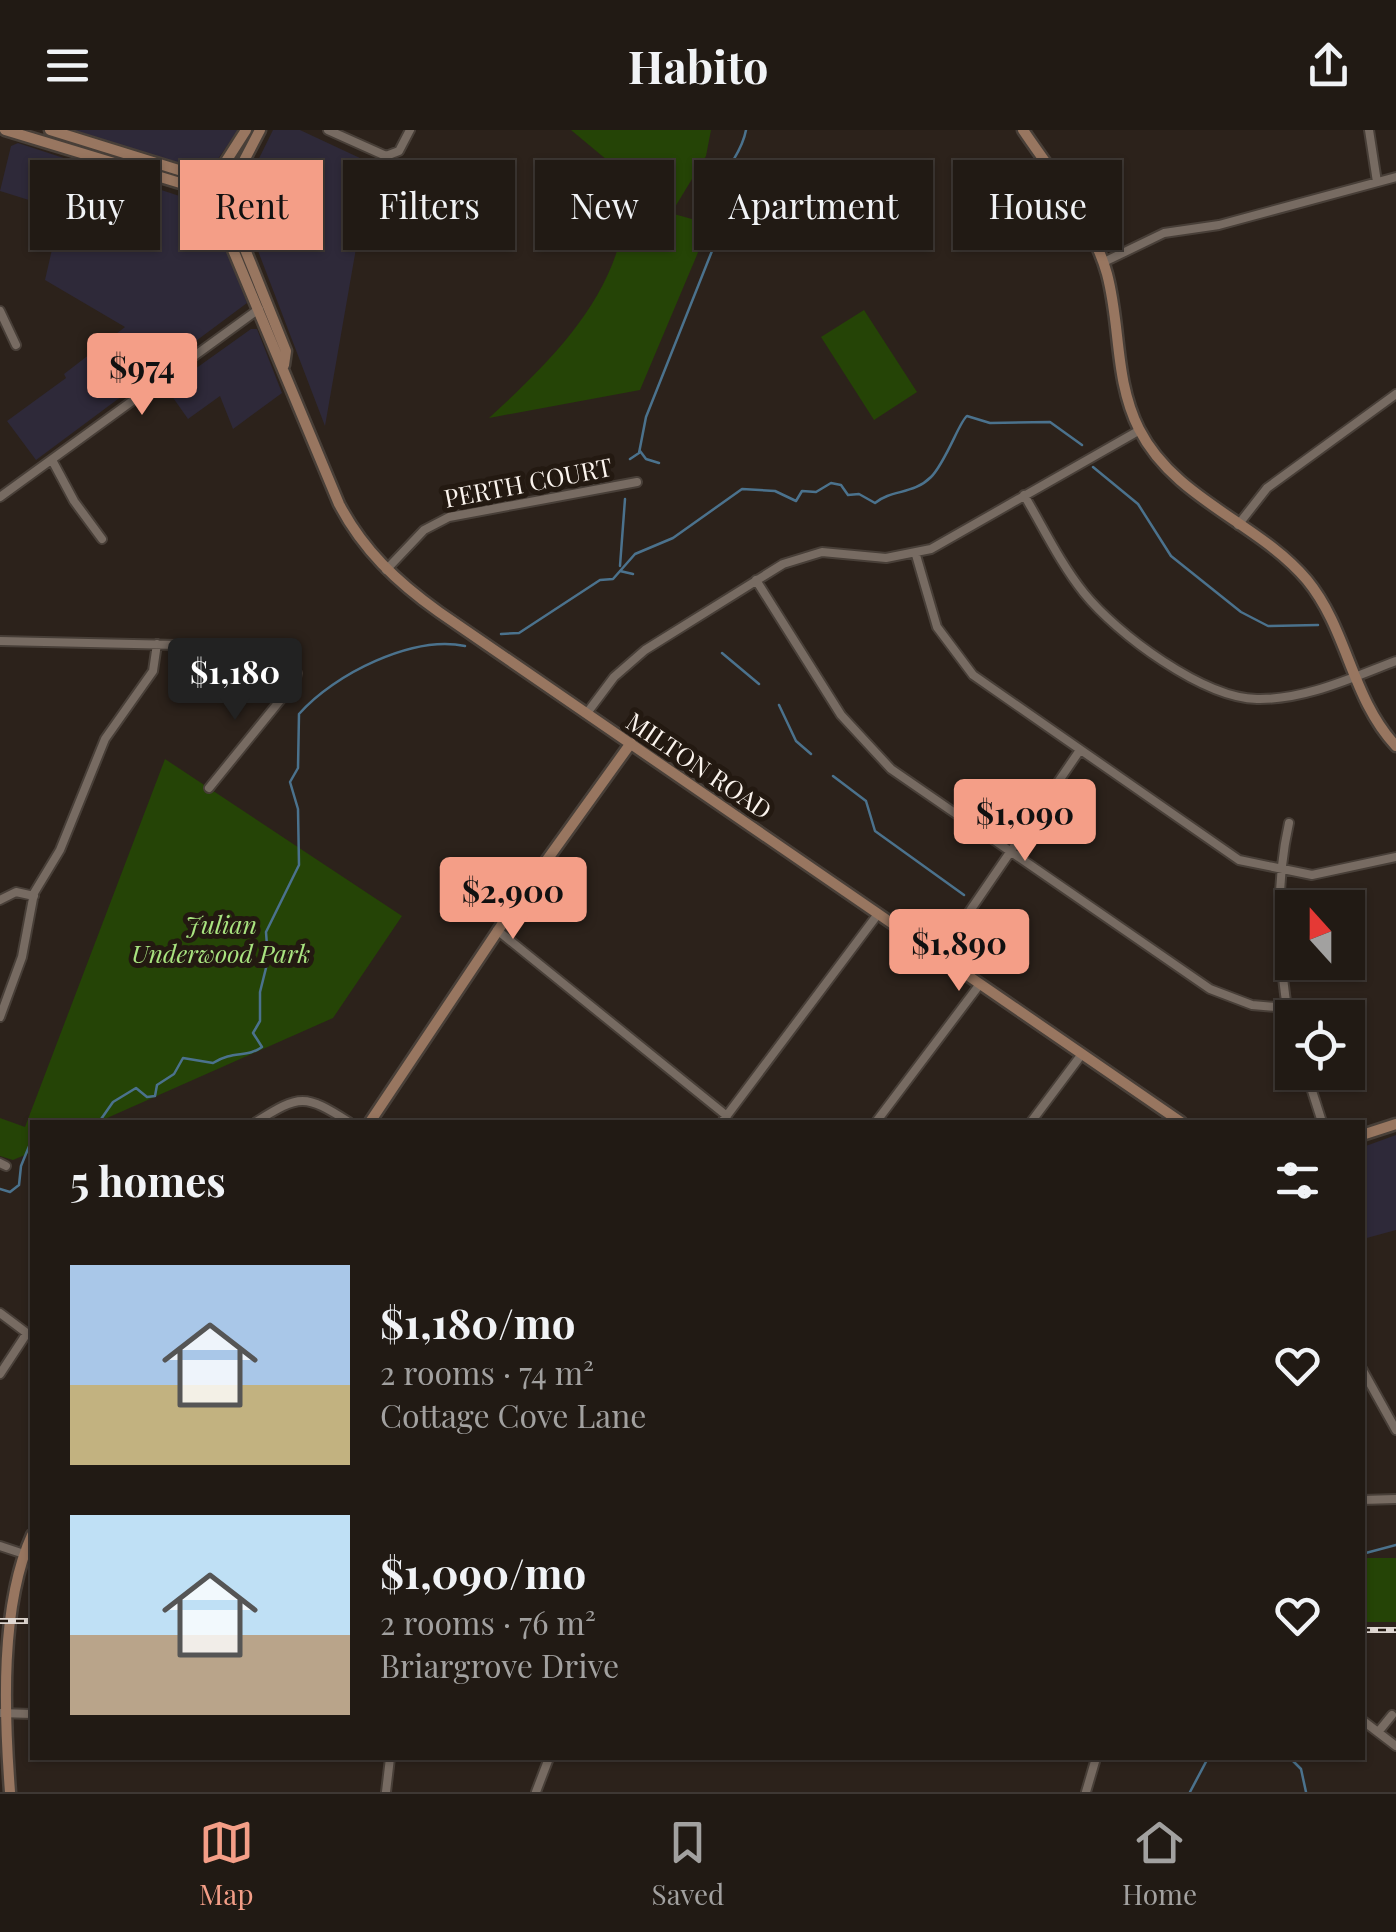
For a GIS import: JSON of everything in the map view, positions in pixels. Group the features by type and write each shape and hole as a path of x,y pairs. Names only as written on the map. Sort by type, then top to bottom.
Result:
{"street":[{"path":"1,140 4,130 180,180"},
{"path":"50,130 180,173"},
{"path":"226,160 246,130"},
{"path":"244,160 260,130"},
{"path":"328,130 375,151 396,154 410,130"},
{"path":"1023,130 1104,262 1123,386 1140,430 1174,476 1292,565 1315,591 1332,617 1369,709 1396,746"},
{"path":"1368,130 1378,182"},
{"path":"1104,262 1164,233 1219,225 1396,177"},
{"name":"MILTON ROAD","path":"239,250 262,307 286,351 284,365 346,518 386,570 425,602 1178,1120"},
{"path":"0,497 262,307"},
{"path":"0,311 16,345"},
{"path":"1238,524 1267,488 1396,394"},
{"path":"586,713 614,677 645,650 793,559 822,552 876,558 916,554 1140,430"},
{"path":"52,460 74,502 102,538"},
{"name":"PERTH COURT","path":"386,570 424,530 449,516 637,482"},
{"path":"1024,495 1086,596 1120,629 1205,685 1258,699 1308,693 1396,661"},
{"path":"916,554 937,627 963,666 1239,860 1312,875 1396,857"},
{"path":"756,580 841,715 870,750 1210,989 1252,1006 1275,1007"},
{"path":"0,641 262,647 297,673 288,692 208,788"},
{"path":"0,1016 22,957 34,896 60,850 105,739 153,670 157,644"},
{"path":"371,1120 497,930 631,744"},
{"path":"939,956 1080,750"},
{"path":"1287,1000 1280,871 1288,823"},
{"path":"0,900 16,892 34,896"},
{"path":"497,930 724,1119 878,914"},
{"path":"878,1120 980,984"},
{"path":"1032,1120 1082,1054"},
{"path":"1312,1090 1321,1120"},
{"path":"259,1120 286,1103 303,1099 318,1103 346,1120"},
{"path":"1365,1134 1396,1124"},
{"path":"0,1313 30,1335 0,1374"},
{"path":"1365,1374 1396,1430"},
{"path":"1365,1500 1396,1498"},
{"path":"10,1792 3,1713 6,1606 30,1538"},
{"path":"0,1546 22,1553"},
{"path":"3,1713 30,1714"},
{"path":"1379,1732 1392,1715"},
{"path":"1365,1722 1396,1746"},
{"path":"386,1792 390,1760"},
{"path":"547,1792 536,1790 548,1760"},
{"path":"1086,1792 1095,1760"}],"shaded area":[{"path":"73,130 238,130 218,159 180,160 180,163"},
{"path":"273,130 300,130 364,160 343,160 343,250 356,250 325,426 258,250 323,250 323,160 258,160"},
{"path":"18,143 70,160 30,160 30,200 0,191 11,146"},
{"path":"160,190 180,196 180,250 227,250 247,303 36,460 7,421 66,378 64,374 125,327 45,280 52,250 160,250"},
{"path":"251,329 257,329 282,393 233,429 220,396 188,419 167,389"},
{"path":"1396,1135 1396,1230 1365,1238 1365,1146"}],"green space":[{"path":"571,130 711,130 706,156 704,160 694,160 694,176 675,207 674,160 607,160"},
{"path":"674,214 694,220 694,250 699,250 640,390 489,418 557,350 595,299 617,250 674,250"},
{"path":"864,310 917,392 874,420 821,337"},
{"name":"Julian Underwood Park","path":"165,759 402,916 333,1018 103,1120 30,1120 30,1153 13,1160 0,1156 0,1118 25,1127"},
{"path":"1365,1558 1396,1558 1396,1622 1365,1622"}],"waterway":[{"path":"630,459 639,453 646,417 712,251 723,238 732,206 726,195 725,177 746,130"},
{"path":"501,634 519,633 600,580 613,579 635,554 673,538 742,489 775,491 796,501 802,491 816,492 831,483 841,485 848,495 859,494 875,503 917,487 931,477 967,416 990,423 1050,422 1082,445"},
{"path":"640,451 646,459 659,463"},
{"path":"1093,467 1138,504 1171,556 1241,612 1268,626 1318,625"},
{"path":"620,566 625,499"},
{"path":"620,571 633,574"},
{"path":"100,1120 113,1102 136,1088 147,1097 155,1096 157,1085 174,1074 183,1058 213,1063 262,1047 253,1033 260,1021 260,992 268,960 266,932 299,865 298,809 290,782 298,768 299,714 332,685 376,661 422,646 465,646"},
{"path":"722,653 759,684"},
{"path":"779,705 796,741 811,754"},
{"path":"833,776 866,801 875,831 964,895"},
{"path":"0,1189 10,1192 19,1185 30,1144"},
{"path":"1365,1553 1396,1545"},
{"path":"1190,1792 1207,1760"},
{"path":"1292,1760 1301,1769 1306,1792"}],"railway":[{"path":"0,1621 30,1621"},
{"path":"1365,1630 1396,1630"}]}
